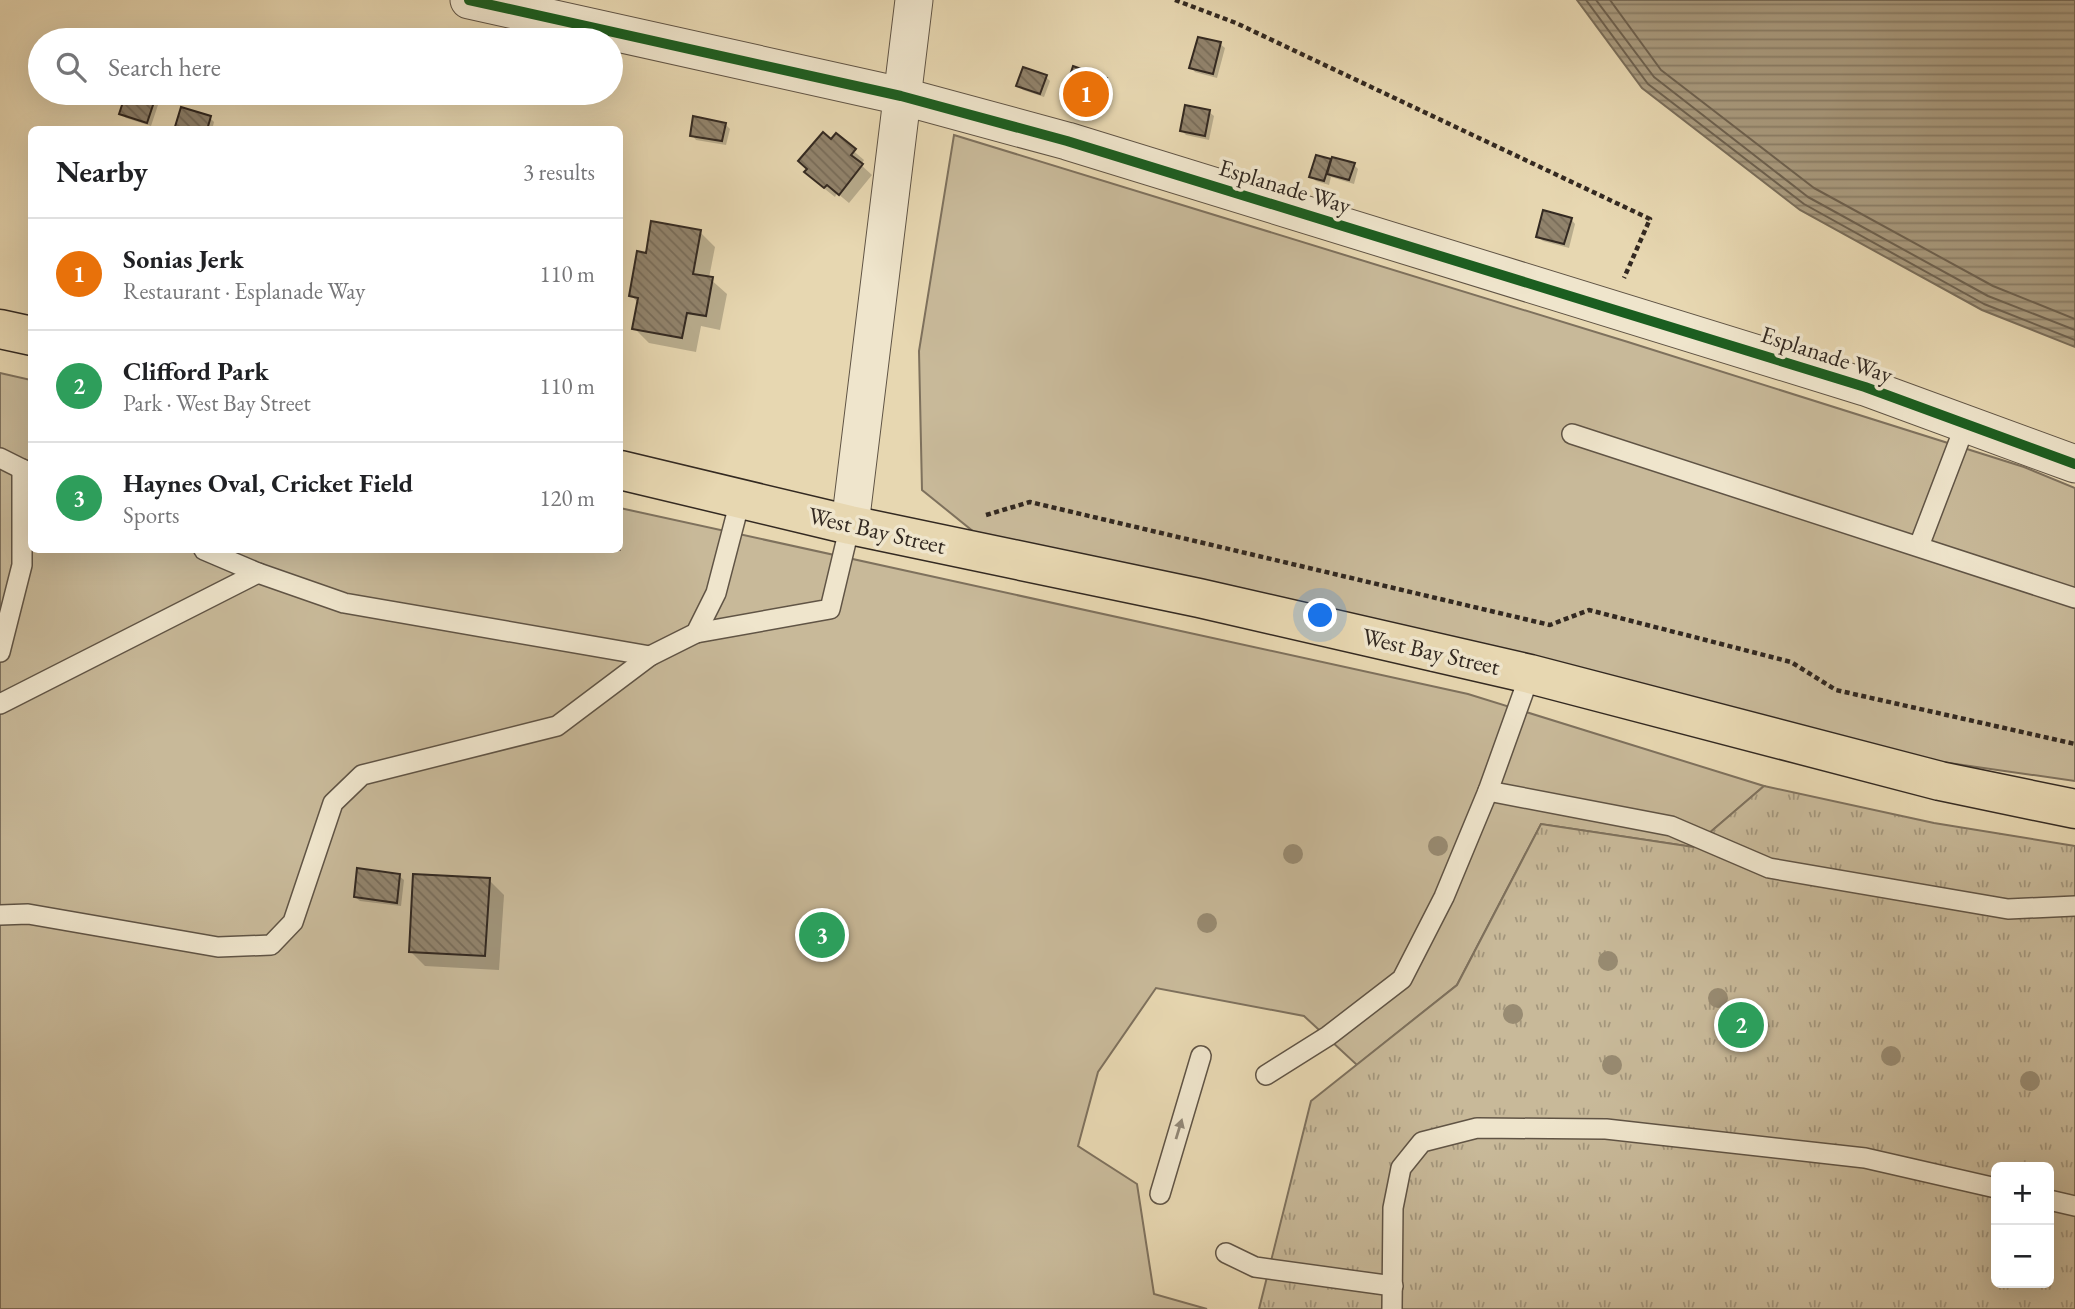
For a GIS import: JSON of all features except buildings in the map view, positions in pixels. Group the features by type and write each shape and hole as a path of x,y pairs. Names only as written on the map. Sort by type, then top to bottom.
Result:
{"highway":[{"path":"0,329 28,335"},
{"name":"West Bay Street","path":"623,471 850,525 1199,598 1530,674 1940,781 2075,809"}],"street":[{"name":"Esplanade Way","path":"469,0 595,28"},
{"path":"850,525 914,0"},
{"name":"Esplanade Way","path":"623,34 901,96 1091,149 1865,387 2075,464"}],"lane":[{"path":"1919,547 1966,423"},
{"path":"1572,434 2075,598"},
{"path":"0,458 27,472 22,565 0,652"},
{"path":"696,633 716,593 741,497"},
{"path":"0,915 28,914 218,947 271,945 293,922 333,803 362,775 557,726 650,656 696,633 830,609 850,525"},
{"path":"211,553 344,604 650,656"},
{"path":"0,704 258,573"},
{"path":"1266,1075 1328,1036 1402,979 1444,897 1488,791 1530,674"},
{"path":"1488,791 1671,826 1769,868 2008,909 2075,906"},
{"path":"1160,1194 1201,1056"},
{"path":"1392,1309 1393,1208 1401,1168 1422,1142 1477,1128 1605,1129 1865,1158 1991,1187"},
{"path":"2054,1201 2075,1206"},
{"path":"1226,1253 1255,1267 1392,1286"}],"path":[{"path":"1175,0 1236,23 1650,219 1611,309"},
{"path":"978,517 1030,502 1550,625 1589,610 1791,662 1836,690 2075,744"}],"green space":[{"path":"954,135 1628,342 2024,467 2075,488 2075,781 1942,762 974,532 922,490 919,351"},
{"path":"0,373 28,379 28,553 623,553 623,509 1468,694 1764,786 1693,847 1541,824 1457,985 1357,1065 1304,1016 1156,988 1098,1072 1078,1146 1137,1184 1154,1294 1207,1309 0,1309"},
{"path":"1764,786 1934,823 2075,846 2075,1309 1259,1309 1311,1101 1457,985 1541,824 1693,847"}],"water":[{"path":"1577,0 2075,0 2075,347 1982,310 1800,210 1642,88"}],"cycle path":[{"path":"469,0 595,28"},
{"path":"623,34 901,96 1067,141 1865,387 2075,464"}],"place":[{"name":"Sonias Jerk","path":"1086,94"},
{"name":"Haynes Oval, Cricket Field","path":"822,935"},
{"name":"Clifford Park","path":"1741,1025"}]}
